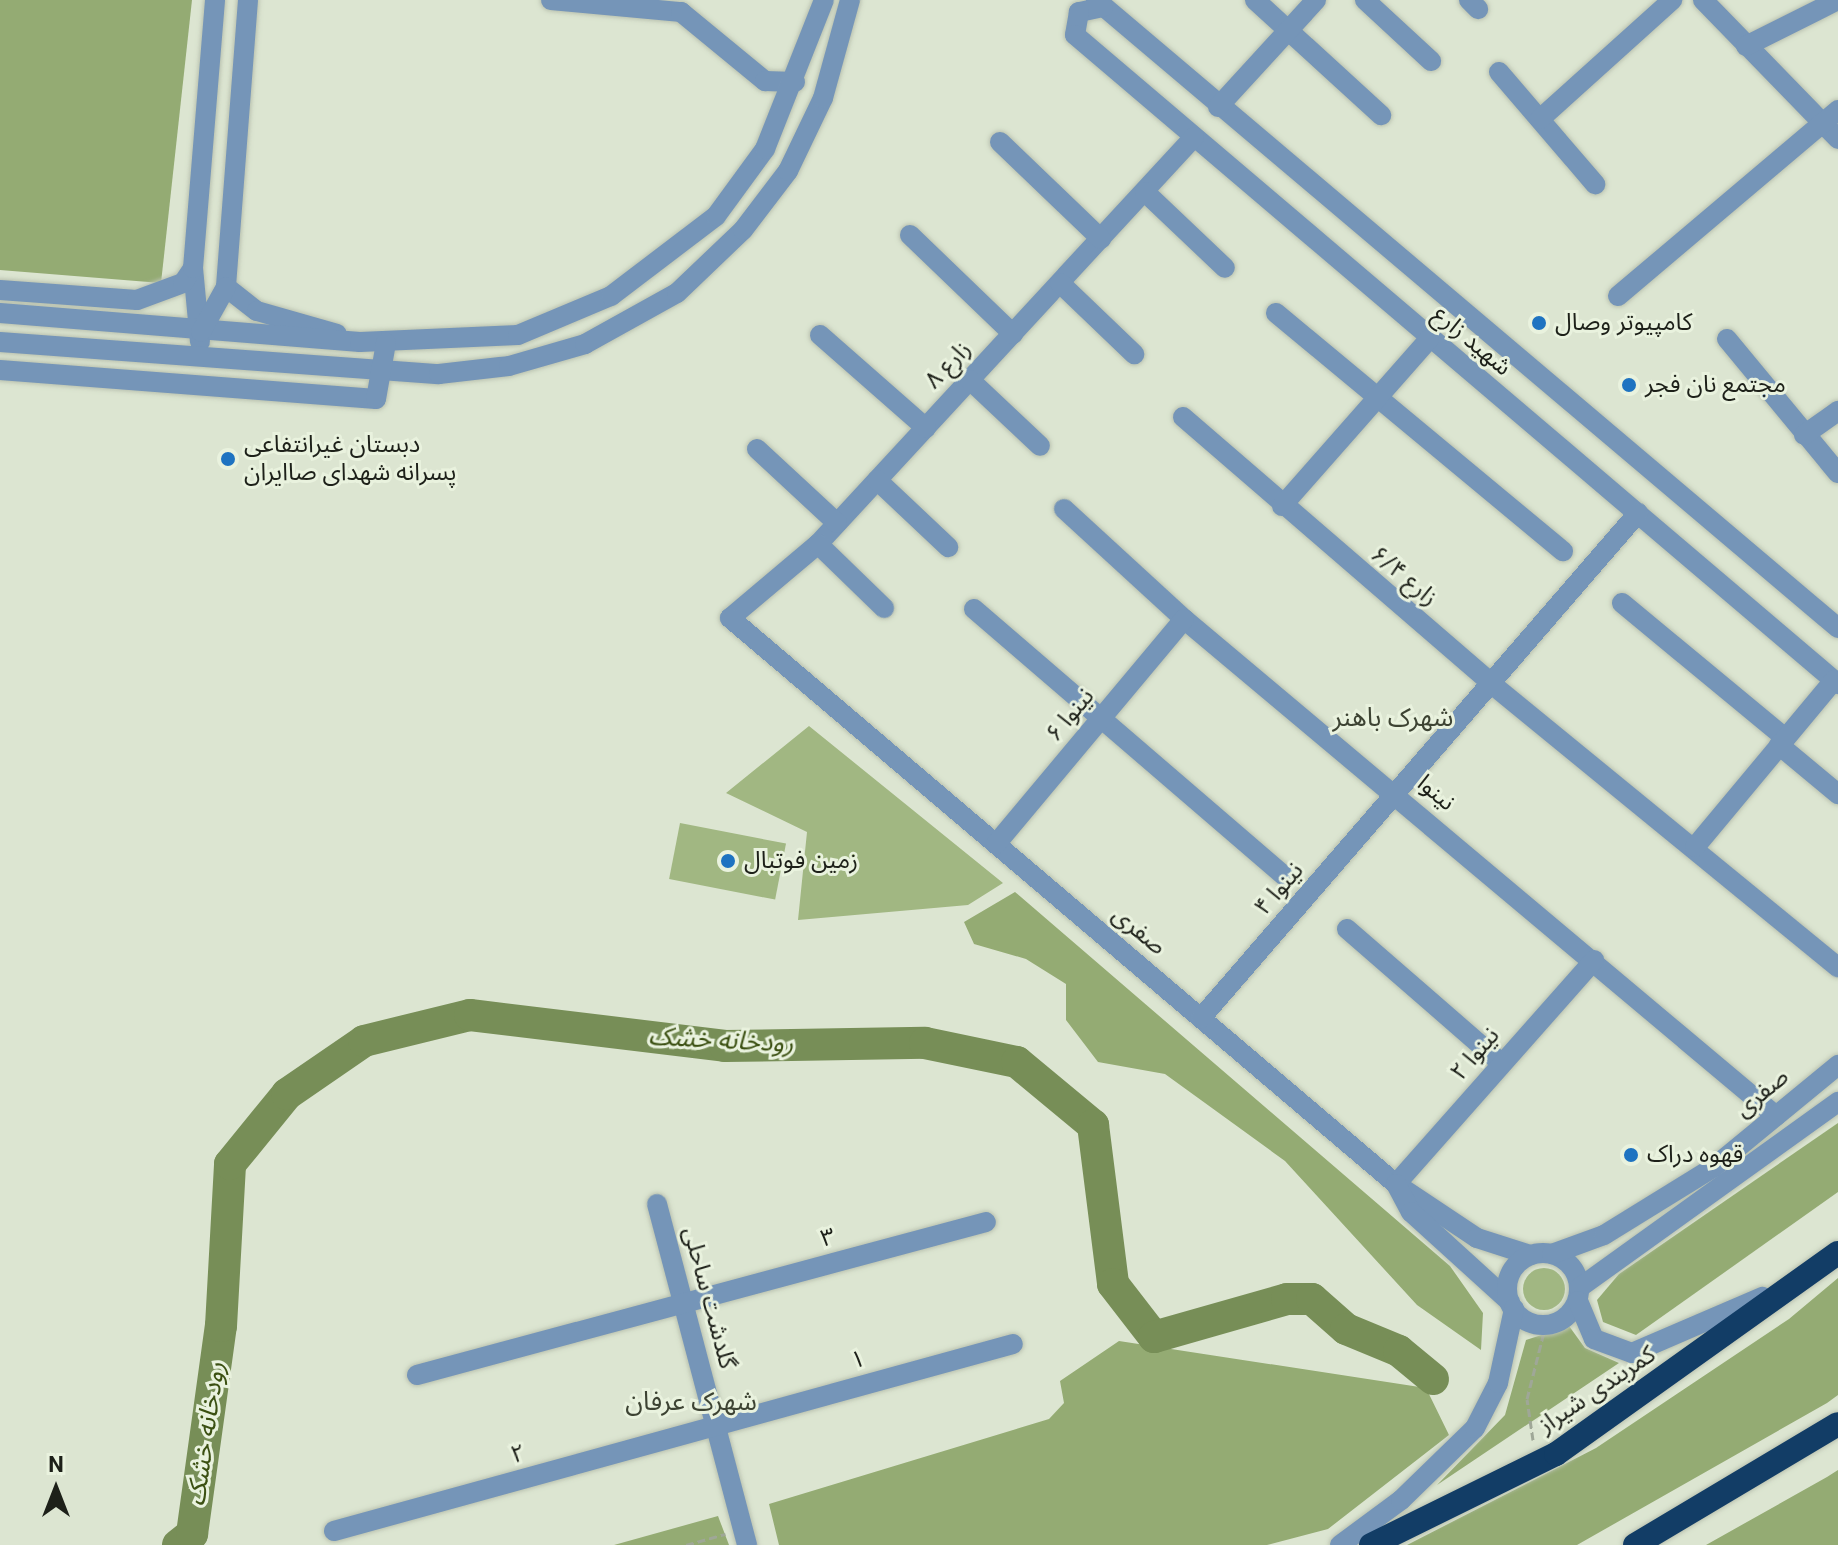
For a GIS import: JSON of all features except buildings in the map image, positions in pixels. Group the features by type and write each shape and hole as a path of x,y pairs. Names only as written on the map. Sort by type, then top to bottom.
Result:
{"highway":[{"name":"کمربندی شیراز","path":"1371,1545 1556,1454 1838,1253"},
{"path":"1635,1545 1838,1424"}],"street":[{"path":"197,358 201,332 193,268 215,0"},
{"path":"201,332 226,287 248,0"},
{"path":"551,0 681,12 765,81 795,82"},
{"path":"0,313 201,332 360,342 518,335 611,296 716,216 765,149 795,82 824,0"},
{"path":"0,342 386,372 509,366 585,344 677,293 743,230 788,171 823,98 850,0"},
{"path":"1255,0 1381,115"},
{"path":"1218,107 1316,0"},
{"path":"1365,0 1431,61"},
{"path":"1540,119 1672,0"},
{"path":"1703,0 1746,46 1830,115 1838,139"},
{"path":"1746,46 1838,0"},
{"name":"شهید زارع","path":"1836,682 1075,35 1079,12 1100,4 1218,107 1838,628"},
{"path":"1499,72 1595,184"},
{"path":"1618,296 1830,115"},
{"name":"۸ زارع","path":"730,618 818,544 1194,137"},
{"path":"1000,142 1101,239"},
{"path":"1145,192 1225,268"},
{"path":"910,235 1013,334"},
{"path":"0,290 137,300 165,296 193,268"},
{"path":"1060,283 1134,354"},
{"path":"226,287 257,311 360,342"},
{"path":"1276,313 1563,551"},
{"path":"820,335 926,428"},
{"path":"1282,506 1429,339"},
{"path":"1727,339 1838,473"},
{"path":"0,370 376,399 386,372 386,343"},
{"path":"970,380 1040,446"},
{"path":"1804,435 1838,411"},
{"name":"۶/۴ زارع","path":"1183,417 1282,506 1493,685 1695,847 1838,967"},
{"path":"757,449 837,523"},
{"path":"877,480 948,547"},
{"name":"نینوا","path":"1064,509 1184,619 1594,960 1776,1116"},
{"name":"۴ نینوا","path":"1201,1018 1493,685 1638,513"},
{"path":"818,544 884,608"},
{"path":"1622,603 1838,794"},
{"path":"974,609 1284,876"},
{"name":"صفری","path":"730,618 1396,1184 1477,1238 1530,1255"},
{"name":"۶ نینوا","path":"996,844 1184,619"},
{"path":"1695,847 1836,682"},
{"path":"1347,929 1501,1063"},
{"name":"۲ نینوا","path":"1396,1184 1594,960"},
{"name":"صفری","path":"1552,1254 1643,1213 1776,1116 1838,1065"},
{"path":"1396,1184 1411,1212 1512,1306 1546,1324 1564,1319 1578,1294 1838,1102"},
{"name":"گلدشت ساحلی","path":"657,1204 745,1537"},
{"name":"۳","path":"417,1375 986,1222"},
{"path":"1340,1545 1457,1449 1475,1428 1498,1383 1512,1306 1513,1270 1530,1255 1552,1254 1571,1267 1594,1339 1605,1349 1632,1353 1816,1271"},
{"name":"۱","path":"716,1426 1013,1344"},
{"name":"۲","path":"334,1531 716,1426"}],"path":[{"path":"1533,1440 1527,1399 1546,1324"},
{"path":"686,1545 745,1537"}],"green space":[{"path":"0,0 192,0 161,283 0,270"},
{"path":"809,726 1003,883 968,905 798,920 807,832 726,793"},
{"name":"زمین فوتبال","path":"680,823 786,844 775,900 669,879"},
{"path":"1015,892 1450,1266 1483,1313 1481,1350 1417,1305 1285,1161 1165,1074 1098,1062 1066,1020 1066,984 1026,959 974,944 964,922"},
{"path":"1838,1123 1838,1192 1636,1335 1603,1322 1597,1300 1619,1274"},
{"path":"1544,1268 1559,1274 1565,1289 1559,1304 1544,1310 1529,1304 1523,1289 1529,1274"},
{"path":"1838,1278 1838,1395 1827,1403 1577,1545 1407,1545 1596,1448 1789,1319"},
{"path":"1569,1326 1585,1348 1619,1363 1437,1485 1505,1415 1526,1340"},
{"path":"1119,1341 1426,1388 1449,1435 1328,1529 1267,1545 779,1545 769,1504 1049,1419 1064,1403 1060,1381"},
{"path":"1838,1470 1838,1545 1706,1545 1827,1477"},
{"path":"718,1516 729,1545 614,1545"}],"waterway":[{"name":"رودخانه خشک","path":"178,1545 192,1534 221,1326 230,1164 287,1094 364,1041 470,1015 725,1046 925,1043 1017,1062 1093,1125 1113,1284 1154,1337 1287,1299 1312,1299 1346,1329 1399,1351 1433,1379"}],"place":[{"name":"کامپیوتر وصال","path":"1539,323"},
{"name":"مجتمع نان فجر","path":"1629,385"},
{"name":"دبستان غیرانتفاعی پسرانه شهدای صاایران","path":"228,459"},
{"name":"زمین فوتبال","path":"728,861"},
{"name":"قهوه دراک","path":"1631,1155"}],"district":[{"name":"شهرک باهنر","path":"1393,718"},
{"name":"شهرک عرفان","path":"691,1402"}]}
